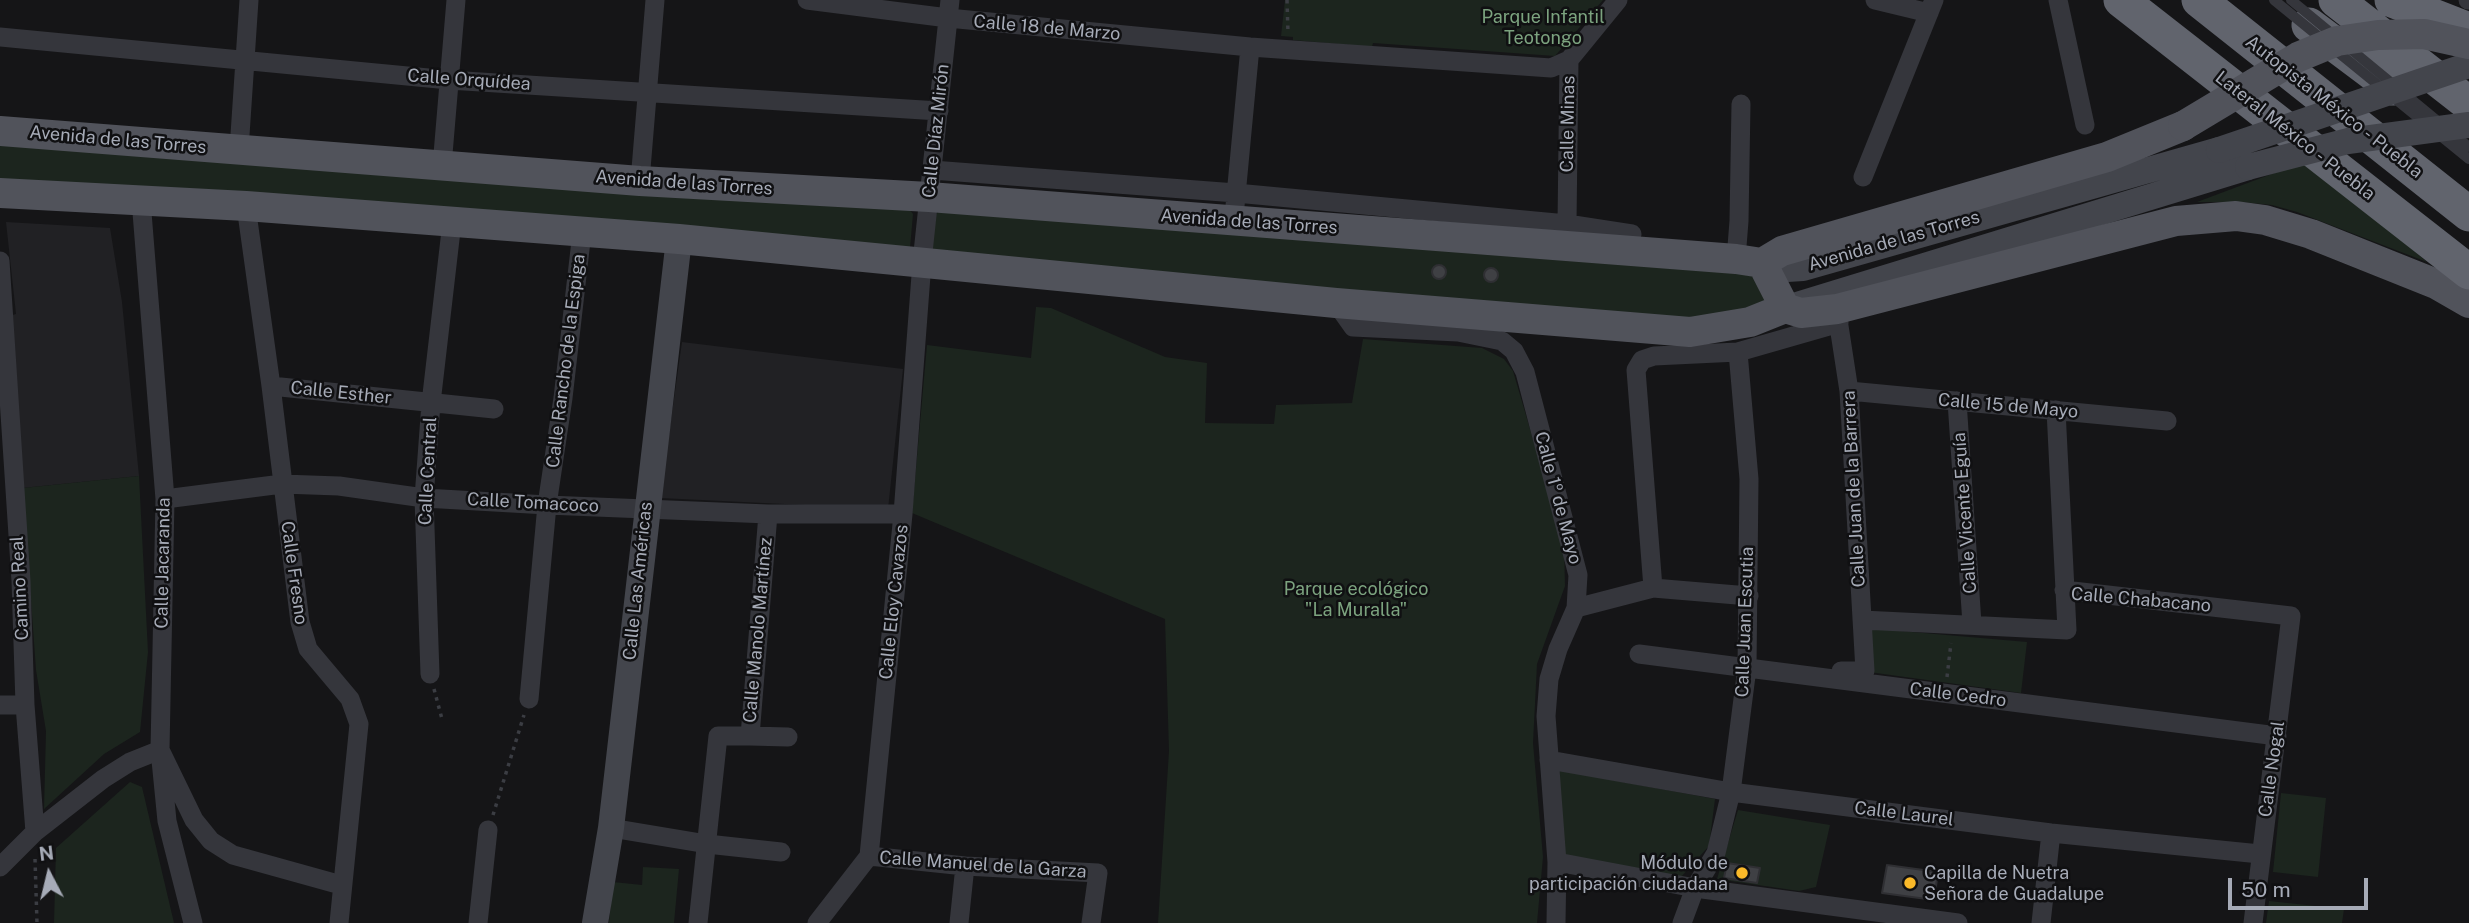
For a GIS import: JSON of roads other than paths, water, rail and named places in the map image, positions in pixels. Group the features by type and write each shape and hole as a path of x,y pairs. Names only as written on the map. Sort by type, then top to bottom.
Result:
{"highway":[{"name":"Lateral México - Puebla","path":"2121,0 2469,272"},
{"name":"Autopista México - Puebla","path":"2199,0 2469,214"},
{"path":"2275,0 2459,130"},
{"path":"2336,0 2459,130"},
{"path":"2392,0 2469,30"}],"main road":[{"path":"2469,44 2424,34 2378,35 2337,41 2298,57 2183,127 2107,157 1749,261 1785,308 1801,313 1838,316 2137,229 2176,220 2235,216 2265,220 2311,234 2436,284 2469,303"},
{"name":"Avenida de las Torres","path":"0,131 640,181 930,184 1235,207 1749,261 1787,269 1803,268 2219,150 2469,65"},
{"name":"Avenida de las Torres","path":"0,193 246,206 679,239 1336,303 1690,332 1750,322 1785,308 2248,167 2348,141 2459,130"},
{"name":"Calle Las Américas","path":"595,923 611,828 679,239"}],"street":[{"path":"239,149 249,0"},
{"path":"442,166 456,0"},
{"path":"640,181 655,0"},
{"name":"Calle 18 de Marzo","path":"807,0 949,9 1250,47 1551,68 1569,60"},
{"name":"Calle Minas","path":"1567,224 1569,60 1618,0"},
{"path":"1863,177 1932,7 1875,0"},
{"path":"2058,0 2085,125"},
{"name":"Calle Díaz Mirón","path":"922,262 949,9"},
{"name":"Calle Orquídea","path":"0,37 449,80 939,111"},
{"path":"1250,47 1235,207 1567,224 1632,234"},
{"path":"1741,104 1739,221 1749,261"},
{"name":"Calle Jacaranda","path":"141,200 165,499 160,750 167,821 193,923"},
{"name":"Calle Fresno","path":"246,206 300,622 308,649 350,699 359,724 339,923"},
{"name":"Calle Central","path":"430,674 424,498 431,402 453,222"},
{"name":"Calle Rancho de la Espiga","path":"529,699 547,505 563,398 582,232"},
{"name":"Camino Real","path":"0,261 34,832"},
{"name":"Calle Eloy Cavazos","path":"869,856 903,514 922,262"},
{"name":"Calle 1º de Mayo","path":"1336,303 1353,327 1482,336 1502,341 1514,351 1525,372 1578,575 1576,608 1558,649 1549,679 1546,716 1557,862 1556,923"},
{"path":"1653,588 1636,370 1642,360 1654,356 1738,352 1838,316"},
{"name":"Calle Juan de la Barrera","path":"1801,675 1820,671 1865,671 1849,391 1838,316"},
{"name":"Calle Juan Escutia","path":"1682,923 1695,888 1716,853 1731,792 1747,668 1749,479 1738,352"},
{"name":"Calle Esther","path":"271,386 494,409"},
{"name":"Calle 15 de Mayo","path":"1849,391 2167,421"},
{"name":"Calle Vicente Eguía","path":"1957,401 1962,624"},
{"path":"2056,410 2064,590"},
{"name":"Calle Tomacoco","path":"165,499 282,484 339,486 424,498 547,505 768,514 903,514"},
{"name":"Calle Manolo Martínez","path":"698,923 718,736 750,736 768,514"},
{"path":"1576,608 1653,588 1749,596"},
{"name":"Calle Chabacano","path":"1862,620 2067,630 2064,590 2291,616"},
{"name":"Calle Nogal","path":"2253,923 2291,616"},
{"name":"Calle Cedro","path":"1639,654 2277,736"},
{"path":"0,705 25,705"},
{"path":"750,736 788,737"},
{"path":"0,867 34,832 103,779 130,762 160,750 194,820 211,841 233,855 341,885"},
{"name":"Calle Laurel","path":"1549,760 1731,792 2051,834 2260,854"},
{"path":"611,828 707,844 781,852"},
{"path":"478,923 488,830"},
{"path":"2041,923 2051,834"},
{"path":"817,923 869,856"},
{"name":"Calle Manuel de la Garza","path":"869,856 965,866 1098,873 1091,923"},
{"path":"1557,862 1813,914 1958,923"},
{"path":"959,923 965,866"}],"lane":[{"path":"2275,0 2393,91 2459,130 2469,159"},
{"path":"2291,0 2393,91"}],"place":[{"name":"Módulo de participación ciudadana","path":"1742,873"},
{"name":"Capilla de Nuetra Señora de Guadalupe","path":"1910,883"}],"park label":[{"name":"Parque Infantil Teotongo","path":"1543,27"},
{"name":"Parque ecológico \"La Muralla\"","path":"1356,599"}]}
